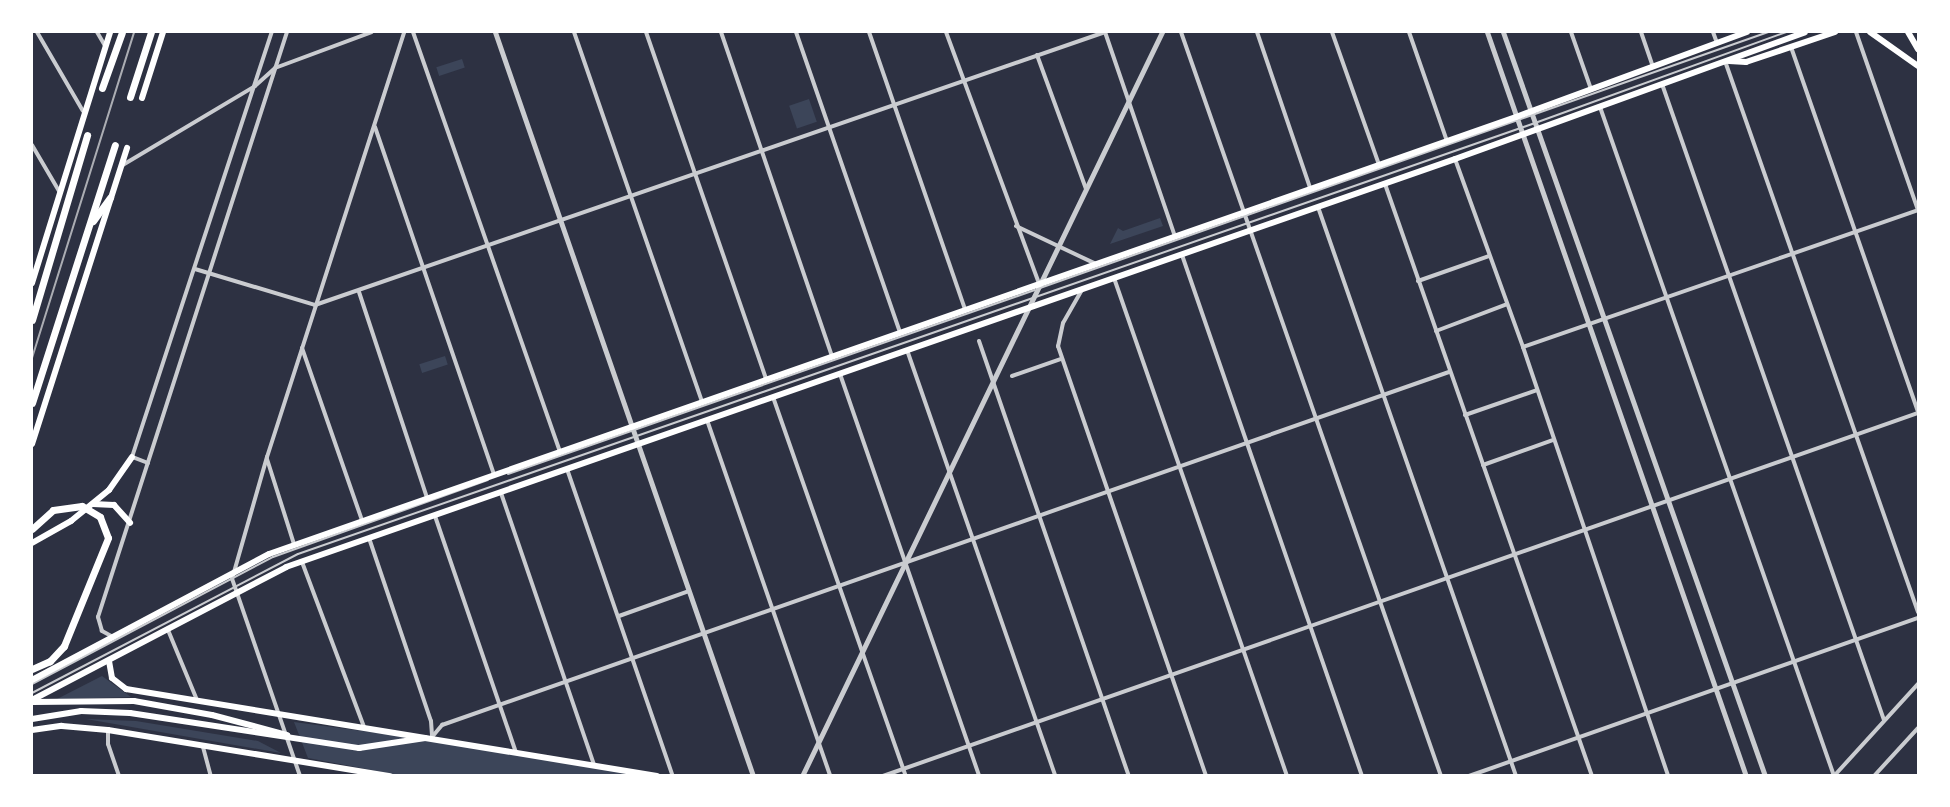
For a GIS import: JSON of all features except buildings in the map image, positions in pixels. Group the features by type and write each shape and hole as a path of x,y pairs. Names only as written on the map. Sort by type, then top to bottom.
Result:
{"highway":[{"path":"102,88 122,32"},
{"path":"130,97 151,32"},
{"path":"32,320 87,135"},
{"path":"32,403 115,145"},
{"path":"89,225 110,198"},
{"path":"32,529 53,510 82,506 100,516 108,538 103,558 59,653 32,669"}],"main road":[{"path":"32,283 83,111 110,32"},
{"path":"142,98 164,32"},
{"path":"1717,43 1731,32"},
{"path":"32,682 294,544 494,474 632,429 702,402 965,310 1038,287 1096,264 1447,141 1532,114 1591,89 1747,32"},
{"path":"32,701 168,630 235,589 302,561 567,469 636,441 707,420 1455,159 1537,126 1600,107 1804,32"},
{"path":"1725,61 1746,62 1835,32"},
{"path":"1870,32 1918,66"},
{"path":"1908,32 1918,49"},
{"path":"32,444 127,148"},
{"path":"32,543 47,537 92,504 120,478 132,457"},
{"path":"92,504 114,504 130,523"},
{"path":"109,661 110,675 121,687 279,716 432,737 657,776"},
{"path":"32,701 134,702 212,715 287,735 359,748 432,737"},
{"path":"32,719 81,711 130,712 257,735 287,735"},
{"path":"32,730 62,726 108,730 390,776"}],"street":[{"path":"37,32 83,111"},
{"path":"98,32 105,46"},
{"path":"148,464 132,457 272,32"},
{"path":"117,638 102,631 98,621 207,273 287,32"},
{"path":"121,166 255,86 275,68 372,32"},
{"path":"300,775 235,589 233,576 267,457 404,32"},
{"path":"413,32 560,452"},
{"path":"495,32 753,776"},
{"path":"574,32 702,402"},
{"path":"646,32 766,380"},
{"path":"721,32 832,357"},
{"path":"796,32 900,333"},
{"path":"869,32 965,310"},
{"path":"946,32 1038,287"},
{"path":"195,269 315,305 359,292 560,220 1105,32 1130,98 1175,236"},
{"path":"802,776 1162,32"},
{"path":"1180,32 1378,602 1441,776"},
{"path":"1257,32 1311,189"},
{"path":"1332,32 1379,165"},
{"path":"1409,32 1447,141"},
{"path":"1487,32 1654,506 1746,776"},
{"path":"1503,32 1765,776"},
{"path":"1571,32 1591,89"},
{"path":"1641,32 1653,66"},
{"path":"1713,32 1717,43"},
{"path":"1523,347 1918,210 1856,32"},
{"path":"883,776 1857,436 1918,412 1791,46"},
{"path":"1037,55 1086,189"},
{"path":"1725,61 1918,612"},
{"path":"1662,84 1884,720"},
{"path":"1600,107 1729,481 1797,662 1834,776"},
{"path":"375,127 494,474"},
{"path":"32,145 59,191"},
{"path":"1455,159 1538,390 1668,776"},
{"path":"1384,183 1593,776"},
{"path":"1318,206 1516,776"},
{"path":"1015,225 1096,264"},
{"path":"1182,254 1362,776"},
{"path":"1418,281 1489,256"},
{"path":"1114,278 1287,776"},
{"path":"1083,288 1058,334 1061,358 1206,776"},
{"path":"359,292 428,498"},
{"path":"1436,331 1507,304"},
{"path":"979,341 1038,518 1129,776"},
{"path":"302,348 362,520"},
{"path":"907,350 1055,776"},
{"path":"1012,376 1061,358"},
{"path":"432,737 442,725 1248,445 1449,372"},
{"path":"839,373 907,562 979,776"},
{"path":"1465,415 1538,390"},
{"path":"773,397 906,776"},
{"path":"707,420 830,776"},
{"path":"1483,465 1553,440"},
{"path":"267,457 294,544"},
{"path":"567,469 672,776"},
{"path":"500,492 594,764"},
{"path":"435,515 516,752"},
{"path":"369,538 431,721 432,737"},
{"path":"302,561 364,727"},
{"path":"619,616 689,591"},
{"path":"1469,776 1918,618"},
{"path":"168,630 197,700"},
{"path":"1834,776 1918,684"},
{"path":"1874,776 1918,728"},
{"path":"108,730 108,744 118,776"},
{"path":"203,747 211,776"}],"lane":[{"path":"1532,114 1768,32"},
{"path":"1537,126 1787,32"},
{"path":"32,682 233,576 283,553 1517,119"},
{"path":"32,693 235,589 298,554 636,441 1247,223 1521,132"}],"shaded area":[{"path":"462,59 465,68 439,76 436,67"},
{"path":"809,99 817,122 797,129 789,106"},
{"path":"1160,218 1163,226 1110,244 1118,228 1123,231"},
{"path":"445,356 448,365 422,373 419,364"},
{"path":"102,676 131,697 57,699"},
{"path":"86,719 136,721 258,741 281,753"},
{"path":"294,722 446,742 642,775 398,775 308,758"}],"railway":[{"path":"32,358 134,32"}]}
